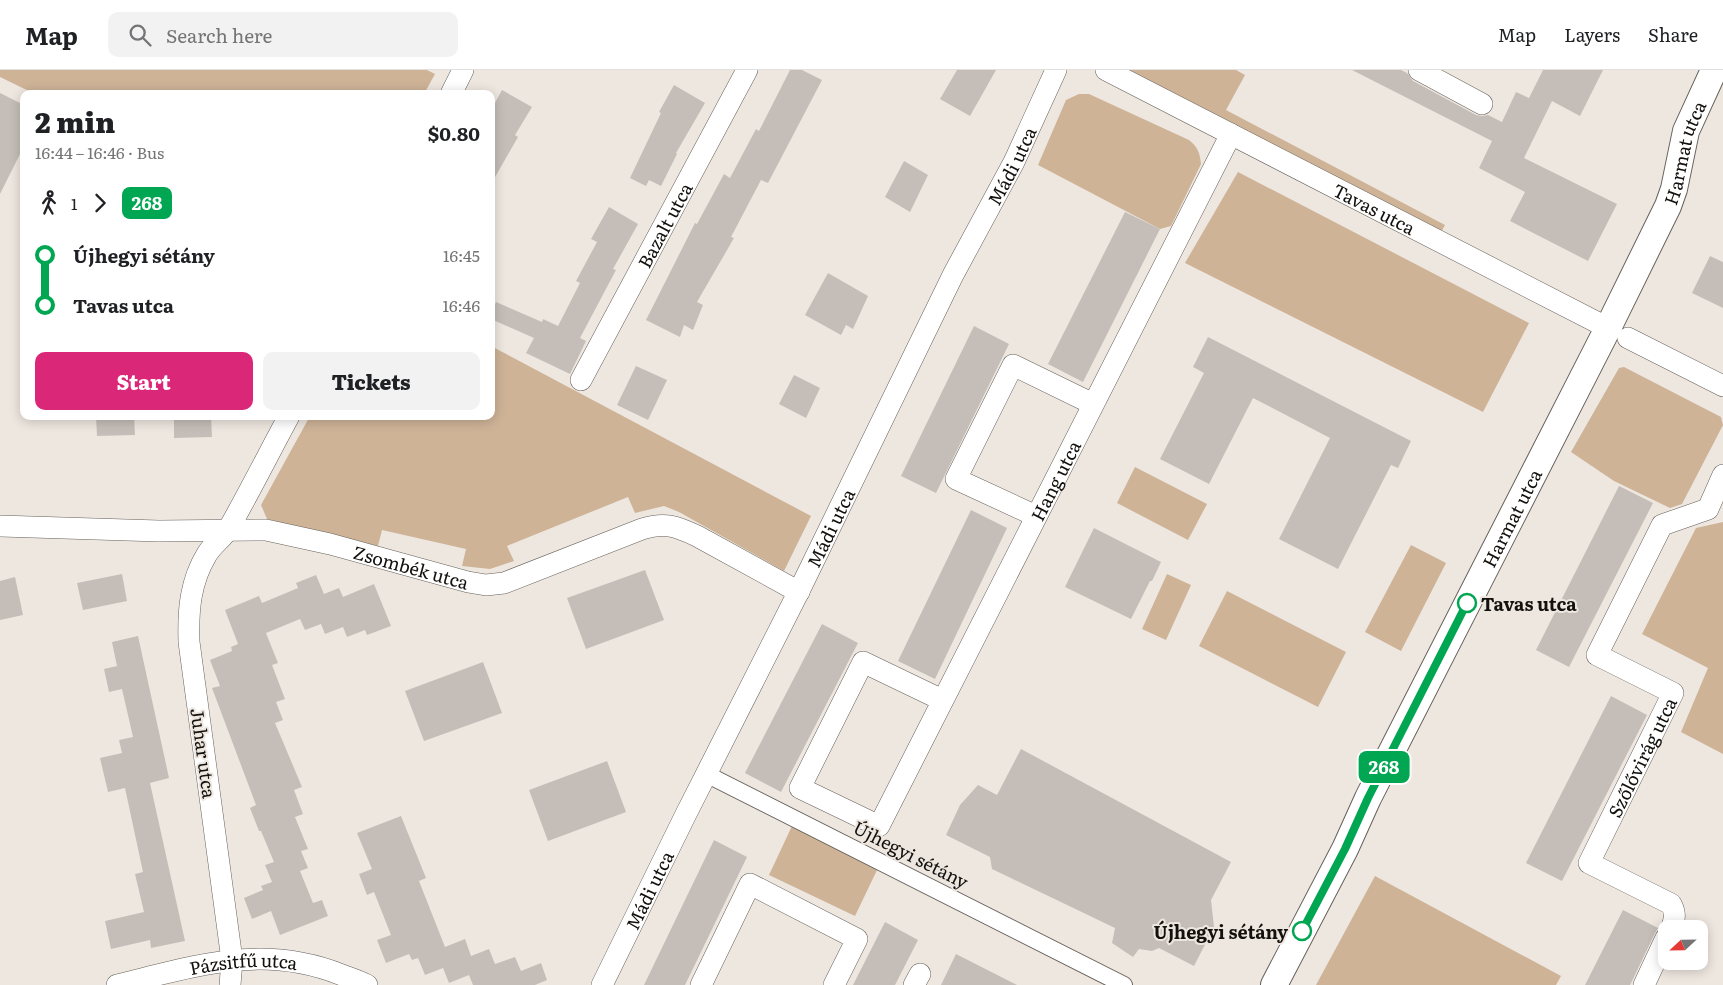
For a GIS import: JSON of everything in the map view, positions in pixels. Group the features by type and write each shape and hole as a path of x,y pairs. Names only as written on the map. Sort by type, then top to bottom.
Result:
{"street":[{"path":"453,90 463,70"},
{"name":"Bazalt utca","path":"581,380 747,70"},
{"name":"Mádi utca","path":"602,985 706,774 799,592 953,275 1014,162 1056,70"},
{"name":"Tavas utca","path":"1106,70 1723,386"},
{"path":"1419,70 1482,104"},
{"name":"Harmat utca","path":"1274,985 1345,849 1368,798 1618,333 1674,189 1686,131 1714,70"},
{"name":"Hang utca","path":"942,700 863,662 800,788 878,826 1230,134"},
{"path":"1036,516 956,479 1008,374 1013,365 1093,404"},
{"name":"Juhar utca","path":"230,985 232,960 189,642 188,614 190,593 207,552 228,531 287,420"},
{"name":"Szőlővirág utca","path":"1674,920 1675,911 1671,904 1589,863 1672,693 1597,655 1662,525 1708,510 1723,476"},
{"name":"Zsombék utca","path":"0,526 159,532 266,530 330,544 424,571 486,585 504,583 658,524 677,527 697,536 799,592"},
{"name":"Újhegyi sétány","path":"706,774 1124,985"},
{"path":"702,985 750,884 857,939 834,985"},
{"path":"1644,985 1658,955"},
{"name":"Pázsitfű utca","path":"116,985 204,964 265,958 287,960 334,971 367,985"}],"shaded area":[{"path":"0,70 427,70 435,74 426,90 27,90 0,77"},
{"path":"1118,70 1236,70 1245,75 1226,110 1445,225 1439,236"},
{"path":"1079,94 1089,94 1189,140 1196,148 1201,164 1171,226 1160,229 1038,165 1066,100"},
{"path":"1238,172 1529,323 1483,412 1185,263"},
{"path":"495,348 811,516 784,571 679,512 664,506 635,513 628,497 507,546 514,561 490,569 462,566 466,549 382,530 378,546 267,519 261,505 308,420 495,420"},
{"path":"1624,367 1721,417 1723,425 1682,504 1670,508 1614,481 1571,452 1619,368"},
{"path":"1135,467 1207,504 1188,540 1117,503"},
{"path":"1723,522 1723,754 1681,732 1708,668 1642,634 1696,528"},
{"path":"1411,545 1446,563 1401,651 1365,632"},
{"path":"1167,574 1191,585 1166,640 1142,629"},
{"path":"1227,591 1346,652 1318,707 1199,646"},
{"path":"792,826 878,868 855,916 769,875"},
{"path":"1375,876 1561,976 1556,985 1316,985"}],"building":[{"path":"790,70 802,70 822,80 768,183 761,180 731,237 734,238 697,302 703,305 693,330 684,325 680,337 646,320 695,223 697,224 724,174 730,178 756,129 759,131"},
{"path":"957,70 996,70 970,116 940,99"},
{"path":"1352,70 1401,70 1407,73 1413,81 1476,115 1488,115 1502,122 1516,92 1529,98 1543,70 1603,70 1580,116 1552,101 1524,158 1617,204 1588,261 1510,221 1525,192 1479,168 1492,141"},
{"path":"674,85 705,103 676,153 661,186 649,180 646,186 630,178 661,113 659,112"},
{"path":"502,90 532,107 515,135 518,137 495,177 495,103"},
{"path":"0,93 20,103 20,154 0,194"},
{"path":"904,161 928,175 910,212 885,197"},
{"path":"609,207 638,224 613,269 616,270 580,338 586,341 570,374 526,353 534,338 495,321 495,304 496,302 542,322 543,319 558,326 580,283 576,281 597,242 591,239"},
{"path":"1125,212 1160,229 1083,382 1048,364"},
{"path":"1710,256 1723,262 1723,308 1692,293"},
{"path":"828,273 868,296 853,329 846,325 841,335 805,315"},
{"path":"974,326 1009,344 936,493 901,476"},
{"path":"1208,337 1411,441 1398,468 1391,465 1338,569 1279,539 1330,438 1253,398 1209,484 1160,459 1204,373 1193,367"},
{"path":"636,366 667,380 648,420 617,405"},
{"path":"794,375 820,388 806,418 779,404"},
{"path":"96,420 134,420 135,435 97,436"},
{"path":"174,420 211,420 212,437 174,438"},
{"path":"1619,486 1653,503 1569,667 1536,650"},
{"path":"971,510 1007,528 935,679 898,661"},
{"path":"1094,528 1161,562 1131,619 1065,587"},
{"path":"645,570 664,620 586,649 567,598"},
{"path":"122,574 127,601 83,610 77,583"},
{"path":"316,575 324,594 339,588 343,597 374,584 391,626 367,635 365,630 347,637 343,627 325,634 321,624 305,630 300,619 266,633 278,663 272,665 285,699 276,702 283,720 275,723 302,787 294,790 303,814 295,817 308,849 301,851 308,868 300,871 313,903 322,900 328,916 280,935 271,911 252,919 244,898 263,890 261,886 272,882 265,865 274,862 250,808 256,805 212,688 220,686 210,660 232,651 231,647 238,644 225,610 259,596 262,603 298,588 296,583"},
{"path":"15,577 23,615 0,620 0,581"},
{"path":"822,624 858,643 781,792 745,773"},
{"path":"138,636 169,778 150,783 185,941 151,948 150,940 111,949 105,921 144,912 135,874 143,872 125,788 108,792 100,758 122,753 119,740 133,737 122,689 109,692 104,669 117,666 112,642"},
{"path":"483,662 502,713 424,741 405,691"},
{"path":"1611,696 1647,715 1562,881 1526,863"},
{"path":"1021,749 1231,862 1211,900 1214,927 1194,966 1159,948 1152,951 1139,949 1133,957 1112,943 1115,928 992,869 990,857 946,835 960,805 978,785 997,795"},
{"path":"607,761 626,812 548,841 529,790"},
{"path":"401,816 426,878 419,881 445,947 465,939 471,956 489,949 495,964 515,957 521,971 541,963 547,980 535,985 473,985 469,975 449,983 443,968 425,975 418,958 412,960 409,954 386,963 377,940 391,935 374,892 367,895 359,874 372,869 357,833"},
{"path":"714,840 747,857 685,985 644,985"},
{"path":"1623,910 1658,928 1630,985 1585,985"},
{"path":"885,922 918,940 895,985 853,985"},
{"path":"956,954 1017,985 941,985"}],"bus line":[{"name":"268","path":"1302,931 1345,849 1368,798 1467,603"}],"place":[{"name":"Tavas utca","path":"1467,603"},
{"name":"Újhegyi sétány","path":"1302,931"}]}
